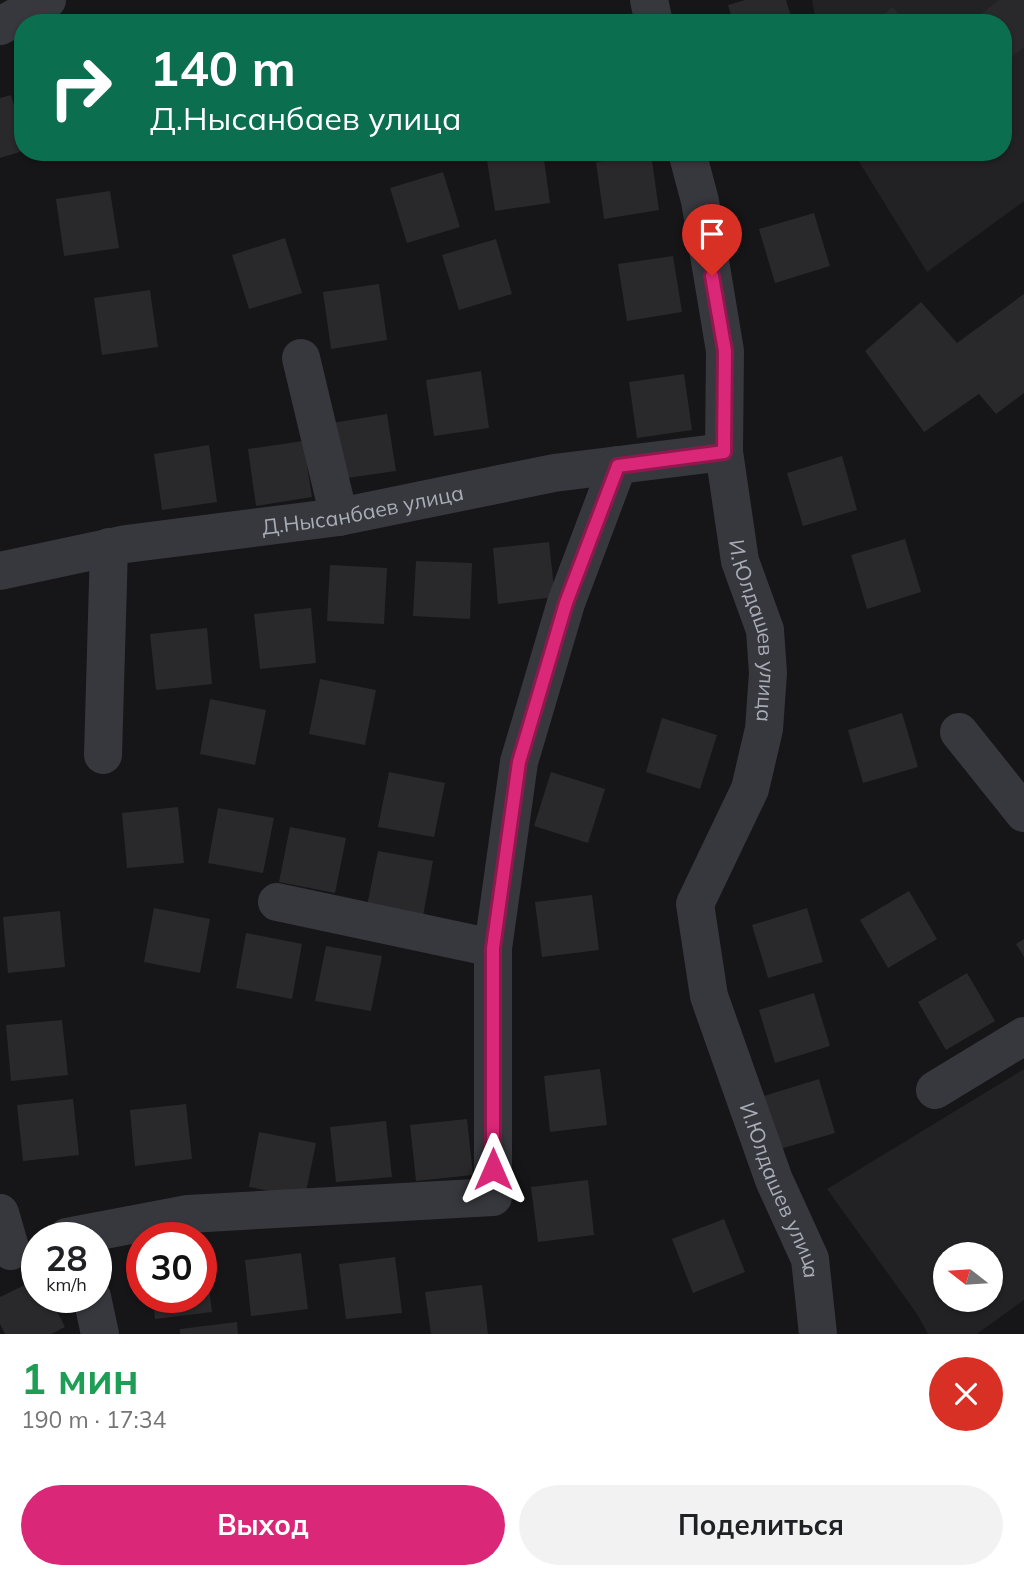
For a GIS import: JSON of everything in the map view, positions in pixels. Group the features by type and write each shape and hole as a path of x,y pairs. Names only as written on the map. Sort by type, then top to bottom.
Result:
{"street":[{"path":"22,14 47,0"},
{"name":"И.Юлдашев улица","path":"689,161 700,201 725,351 724,452 740,561 765,630 768,673 764,729 750,789 695,904 709,996 774,1180 810,1259 818,1334"},
{"path":"301,358 340,517"},
{"name":"Д.Нысанбаев улица","path":"0,571 109,547 340,517 554,474 724,452"},
{"path":"112,1229 188,1214 493,1197 493,948 519,762 566,603 618,466"},
{"path":"103,755 109,547"},
{"path":"959,732 1024,813"},
{"path":"277,902 493,948"},
{"path":"934,1090 1024,1036"},
{"path":"0,1213 16,1250"},
{"path":"95,1313 100,1334"}],"shaded area":[{"path":"812,0 1024,0 1024,201 927,272 859,161 1012,161 1012,14 814,14"},
{"path":"1024,1069 1024,1300 977,1334 928,1334 917,1314 827,1189"}],"building":[{"path":"745,0 786,0 790,14 730,14 728,5"},
{"path":"999,0 1024,0 1024,47 1012,57 1012,14 981,14"},
{"path":"893,7 898,14 884,14"},
{"path":"11,95 14,105 14,154 0,158 0,98"},
{"path":"487,161 544,161 550,203 495,211"},
{"path":"652,161 659,210 604,219 596,162"},
{"path":"443,172 460,227 407,243 390,188"},
{"path":"110,191 119,248 64,256 56,199"},
{"path":"814,213 830,266 775,283 759,229"},
{"path":"285,238 302,293 249,309 232,255"},
{"path":"496,239 512,294 459,310 442,255"},
{"path":"673,256 682,312 627,321 618,264"},
{"path":"379,284 387,340 331,349 323,292"},
{"path":"150,290 158,347 102,355 94,298"},
{"path":"1024,294 1024,393 996,414 979,394 924,432 865,351 921,302 957,343"},
{"path":"481,371 489,428 434,436 426,380"},
{"path":"684,374 692,430 637,438 629,382"},
{"path":"387,414 396,471 340,479 332,423"},
{"path":"303,441 312,497 256,506 248,449"},
{"path":"209,445 217,502 162,510 154,454"},
{"path":"842,456 857,510 803,526 787,473"},
{"path":"905,539 921,592 867,609 851,555"},
{"path":"549,542 555,597 498,604 493,548"},
{"path":"416,561 472,563 470,619 413,616"},
{"path":"330,565 387,568 384,624 327,621"},
{"path":"311,608 316,663 260,669 254,614"},
{"path":"207,628 212,684 156,690 150,634"},
{"path":"320,679 376,690 365,745 309,734"},
{"path":"210,699 266,710 255,765 200,754"},
{"path":"902,713 918,767 863,783 848,730"},
{"path":"662,718 717,735 700,789 646,772"},
{"path":"389,772 445,783 434,837 378,827"},
{"path":"551,772 605,789 588,843 534,826"},
{"path":"178,807 184,863 127,868 122,813"},
{"path":"218,808 274,818 263,873 208,863"},
{"path":"290,827 346,838 335,893 279,882"},
{"path":"378,851 433,861 423,916 367,906"},
{"path":"909,891 937,939 888,968 860,920"},
{"path":"592,895 599,950 542,957 535,902"},
{"path":"154,908 210,919 200,973 144,962"},
{"path":"807,908 823,962 768,978 752,925"},
{"path":"60,911 65,967 8,973 3,917"},
{"path":"246,933 302,944 292,999 236,988"},
{"path":"1024,939 1024,957 1016,944"},
{"path":"326,946 382,956 371,1011 315,1001"},
{"path":"967,973 995,1021 946,1050 918,1002"},
{"path":"814,993 830,1046 775,1063 759,1010"},
{"path":"62,1020 68,1075 11,1081 6,1025"},
{"path":"600,1069 607,1125 550,1132 544,1076"},
{"path":"819,1079 835,1133 780,1149 764,1096"},
{"path":"73,1099 79,1155 23,1161 17,1105"},
{"path":"186,1104 192,1159 135,1166 130,1110"},
{"path":"467,1119 473,1175 416,1181 410,1125"},
{"path":"386,1121 392,1177 336,1182 330,1127"},
{"path":"259,1132 316,1143 305,1197 249,1187"},
{"path":"588,1180 594,1235 538,1242 531,1187"},
{"path":"724,1219 745,1272 693,1293 672,1239"},
{"path":"301,1253 308,1309 251,1316 245,1260"},
{"path":"395,1257 402,1313 346,1319 339,1264"},
{"path":"482,1285 488,1334 431,1334 425,1292"},
{"path":"21,1287 21,1313 58,1313 65,1327 51,1334 5,1334 0,1324 0,1297"},
{"path":"154,1313 204,1313 155,1319"},
{"path":"237,1322 238,1334 180,1334 180,1329"}],"route":[{"path":"493,1169 493,948 519,762 566,603 618,466 724,452 725,351 712,276"}]}
